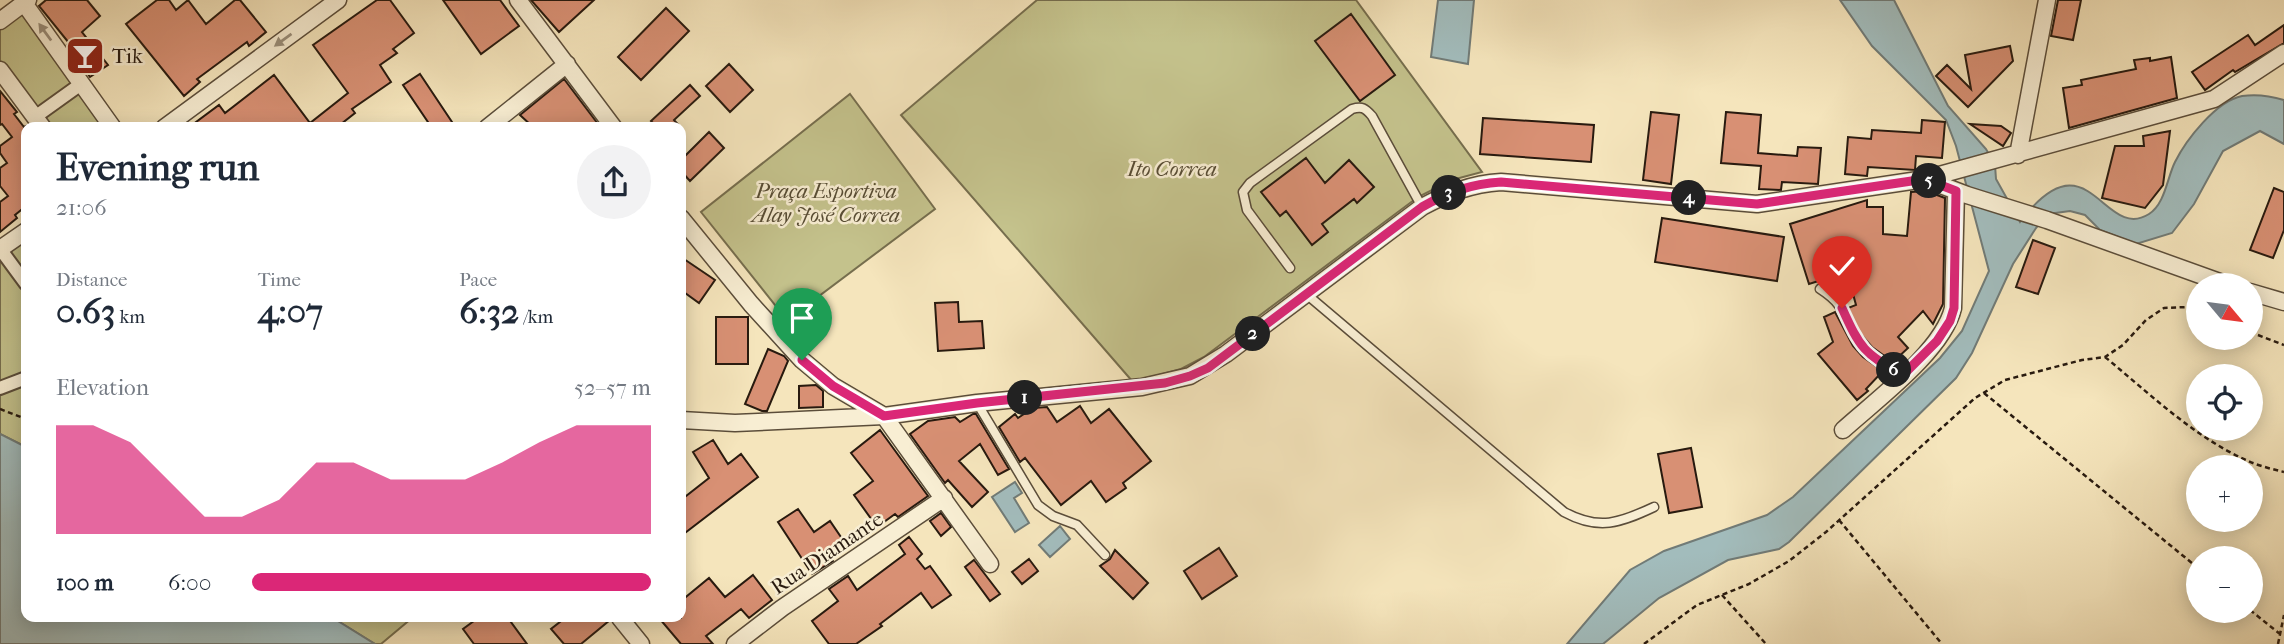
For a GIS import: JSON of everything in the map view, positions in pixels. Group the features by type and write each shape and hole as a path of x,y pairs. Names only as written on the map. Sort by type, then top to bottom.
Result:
{"street":[{"path":"172,122 338,0"},
{"path":"519,0 610,122"},
{"path":"2012,156 2048,0"},
{"path":"0,21 26,2 109,122"},
{"path":"686,420 735,423 884,416 977,403 1142,387 1190,376 1226,354 1422,207 1442,195 1466,186 1501,182 1757,204 1925,179 2214,99 2284,53"},
{"path":"494,122 567,64"},
{"path":"0,70 39,122 81,84"},
{"path":"1925,179 2195,273"},
{"path":"1843,430 1937,341 1950,321 1954,308 1961,193"},
{"path":"686,224 751,304 802,360 833,386 884,416 990,564"},
{"path":"21,235 0,250 21,277"},
{"path":"2263,296 2284,302"},
{"path":"0,388 21,380"},
{"name":"Rua Diamante","path":"735,644 782,608 944,498"},
{"path":"623,622 641,644"}],"lane":[{"path":"1290,268 1247,210 1243,192 1250,183 1352,109 1366,109 1372,116 1422,207"},
{"path":"1820,289 1839,303 1852,332 1866,351 1903,375"},
{"path":"1306,293 1564,512 1582,522 1604,524 1626,520 1654,507"},
{"path":"977,403 1038,505 1053,516 1077,525 1105,555"}],"path":[{"path":"1644,644 1697,605 1749,584 1789,561 1839,520 1975,398 2005,380 2082,360 2105,357 2123,345 2146,320 2164,309 2186,307"},
{"path":"2263,337 2284,345"},
{"path":"2105,357 2211,441 2250,462 2284,472"},
{"path":"1984,393 2186,558"},
{"path":"0,409 21,417"},
{"path":"1839,520 1942,644"},
{"path":"1722,594 1766,644"},
{"path":"2278,644 2284,615"},
{"path":"2263,620 2280,634"}],"green space":[{"name":"Ito Correa","path":"1037,0 1356,0 1482,172 1452,180 1418,197 1204,357 1181,369 1133,382 901,115"},
{"path":"29,9 117,122 46,122 0,62 0,27"},
{"name":"Praça Esportiva Alay José Correa","path":"850,94 935,209 787,320 701,212"},
{"path":"21,244 21,444 0,434 0,254 3,257"},
{"path":"339,622 407,622 381,644 375,644"}],"water":[{"path":"1438,0 1474,0 1468,64 1431,57"},
{"path":"1840,0 1894,0 1948,106 1986,149 1995,165 1996,179 2020,222 2043,197 2063,186 2079,187 2119,215 2133,219 2149,214 2159,204 2175,162 2186,143 2212,113 2232,99 2242,96 2284,100 2284,144 2260,131 2223,151 2194,204 2172,233 2136,244 2100,230 2085,215 2070,211 2048,214 2013,264 1972,353 1956,378 1789,542 1779,549 1728,560 1659,598 1603,644 1567,644 1630,570 1664,551 1767,515 1793,497 1940,358 1962,331 1989,271 1956,146 1946,120 1872,46"},
{"path":"0,434 21,444 21,622 339,622 375,644 0,644"},
{"path":"1015,482 1022,493 1014,498 1029,523 1015,532 992,497"},
{"path":"1060,526 1070,539 1050,557 1039,545"}],"building":[{"path":"46,0 87,0 100,16 82,32 108,65 90,77 67,45 69,43 39,6"},
{"path":"157,0 169,0 176,10 188,0 206,24 235,0 240,0 266,32 249,46 247,42 197,79 200,82 184,96 126,24"},
{"path":"377,0 390,0 414,33 393,49 397,53 380,65 391,82 352,109 355,113 344,122 311,122 348,93 313,45"},
{"path":"443,0 500,0 519,26 481,54"},
{"path":"531,0 594,0 559,32"},
{"path":"2058,0 2081,0 2073,40 2051,36"},
{"path":"666,8 689,31 641,80 618,57"},
{"path":"1351,14 1395,75 1360,101 1315,41"},
{"path":"2284,25 2284,43 2235,72 2233,70 2205,90 2192,72 2248,35 2255,45"},
{"path":"2010,46 2013,61 1968,107 1936,76 1947,65 1971,89 1965,55"},
{"path":"2171,57 2177,98 2069,128 2063,88 2082,85 2081,80 2136,69 2134,60 2150,58 2150,61"},
{"path":"729,64 753,90 730,112 706,86"},
{"path":"420,74 452,122 428,122 403,85"},
{"path":"274,75 309,122 196,122 219,105 225,113"},
{"path":"564,79 596,122 528,122 520,115"},
{"path":"690,85 700,96 674,120 676,122 651,121"},
{"path":"0,91 17,112 14,114 21,123 21,210 15,215 17,218 0,232 0,202 8,196 0,186 0,168 7,163 0,153 0,146 12,137 2,124 0,125"},
{"path":"1651,112 1679,115 1671,184 1643,180"},
{"path":"1726,112 1761,115 1758,153 1797,156 1798,147 1821,148 1818,184 1782,182 1781,190 1759,189 1761,166 1721,163"},
{"path":"1483,118 1594,125 1591,162 1480,154"},
{"path":"1922,120 1945,122 1942,158 1916,156 1915,170 1868,167 1867,176 1845,174 1848,137 1871,139 1872,130 1921,133"},
{"path":"1970,124 2001,126 2011,133 2003,146"},
{"path":"2170,131 2163,185 2145,208 2102,198 2115,146 2144,146 2143,136"},
{"path":"709,132 724,148 690,181 686,177 686,155"},
{"path":"1306,158 1325,183 1349,160 1374,187 1357,203 1354,199 1322,224 1328,232 1312,245 1286,211 1280,216 1261,192"},
{"path":"2274,188 2284,192 2284,230 2273,258 2250,250"},
{"path":"1926,191 1945,198 1943,304 1933,324 1923,311 1898,337 1908,348 1893,362 1872,347 1858,331 1848,308 1856,305 1847,272 1809,284 1790,224 1867,200 1867,207 1883,207 1883,234 1907,236 1911,192"},
{"path":"1662,218 1784,237 1777,281 1655,262"},
{"path":"2033,240 2055,248 2038,294 2016,287"},
{"path":"686,260 715,280 699,303 686,294"},
{"path":"958,302 959,322 982,321 984,348 938,351 935,303"},
{"path":"1835,312 1853,346 1883,371 1866,389 1868,391 1857,400 1818,354 1833,342 1824,317"},
{"path":"716,317 748,317 748,364 716,364"},
{"path":"768,349 784,356 788,361 767,411 762,411 745,404"},
{"path":"816,385 823,391 823,407 799,408 799,386"},
{"path":"1080,406 1091,423 1109,409 1151,461 1123,483 1126,488 1106,502 1091,481 1061,505 1025,458 1020,462 999,427 1015,414 1018,418 1033,408 1047,407 1057,422"},
{"path":"976,414 1009,469 998,475 980,444 959,461 988,492 972,507 948,480 945,483 910,434 928,421 955,417 960,422"},
{"path":"880,430 928,496 898,517 895,514 877,527 854,495 873,481 851,453"},
{"path":"713,440 728,464 741,454 758,477 686,532 686,496 709,478 693,452"},
{"path":"1691,448 1702,507 1669,513 1658,454"},
{"path":"798,509 814,532 830,521 847,546 830,557 833,561 812,574 778,522"},
{"path":"941,513 951,527 941,536 930,521"},
{"path":"909,537 922,554 917,559 925,569 930,566 951,595 932,608 921,593 856,644 829,644 812,621 838,601 829,589 848,576 857,590 905,554 899,545"},
{"path":"1219,548 1237,576 1202,599 1184,571"},
{"path":"1115,550 1148,583 1133,599 1100,566 1110,559"},
{"path":"1029,559 1038,571 1022,584 1012,572"},
{"path":"974,560 1000,594 990,601 965,567"},
{"path":"753,575 772,600 749,618 741,609 706,636 713,644 681,644 662,622 686,622 686,597 709,578 725,597"},
{"path":"473,622 511,622 527,644 474,644 463,629"},
{"path":"560,622 608,622 581,644 564,644 551,629"}],"place":[{"name":"Tik","path":"85,56"}],"route":[{"path":"802,360 849,397 884,416 1165,383 1208,368 1422,207 1455,190 1485,183 1501,182 1757,204 1925,179 1956,191 1954,308 1945,331 1926,353 1903,375 1886,366 1858,342 1842,308"}]}
